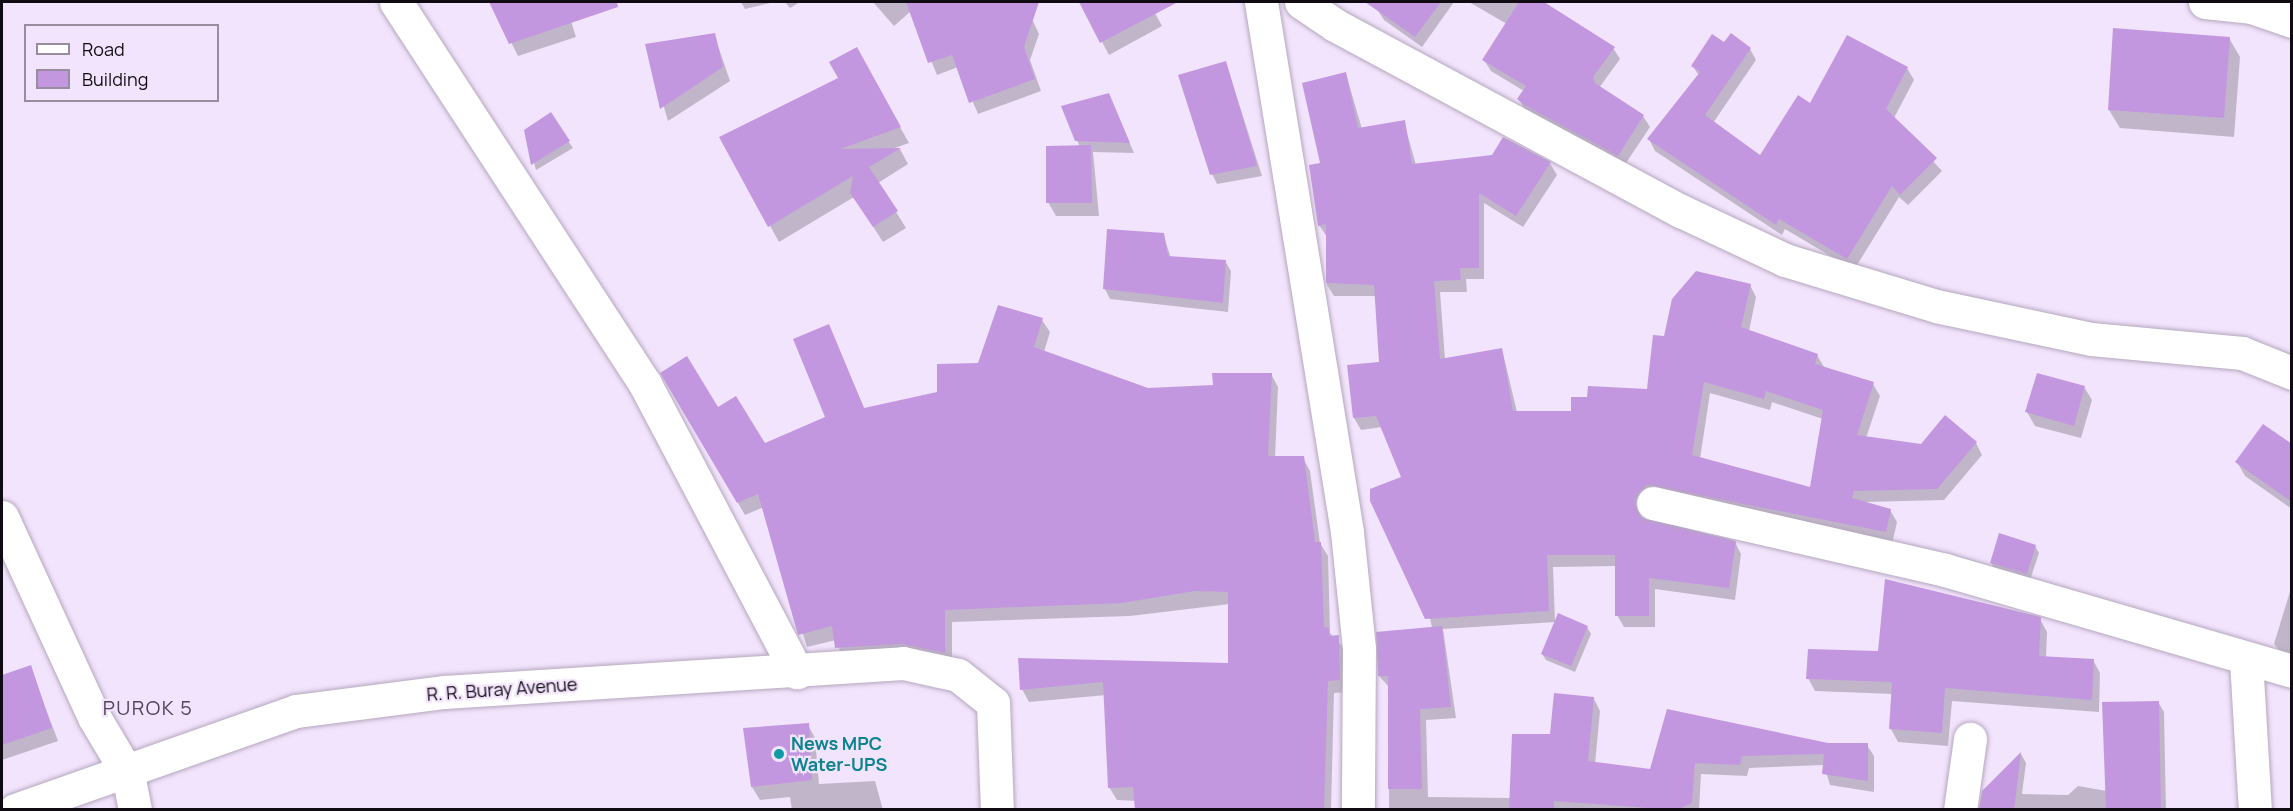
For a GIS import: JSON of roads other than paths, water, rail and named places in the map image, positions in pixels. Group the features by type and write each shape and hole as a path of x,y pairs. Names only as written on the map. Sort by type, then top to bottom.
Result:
{"street":[{"path":"396,2 645,384 797,672"},
{"path":"1261,2 1347,532 1359,648 1358,810"},
{"path":"1265,35 1300,2 1335,25 1681,211 1785,260 1936,306 2091,339 2242,353 2292,374"},
{"path":"2205,2 2251,7 2292,21"},
{"path":"1653,503 1945,570 2246,660 2292,671"},
{"path":"2,517 94,717 128,774 135,810"},
{"path":"2246,660 2252,808"},
{"name":"R. R. Buray Avenue","path":"15,810 128,774 296,711 444,692 797,672 903,663 932,667 966,680 993,703 997,810"},
{"path":"1960,810 1970,739"}],"place":[{"name":"News MPC Water-UPS","path":"779,754"}],"district":[{"name":"PUROK 5","path":"148,707"}]}
